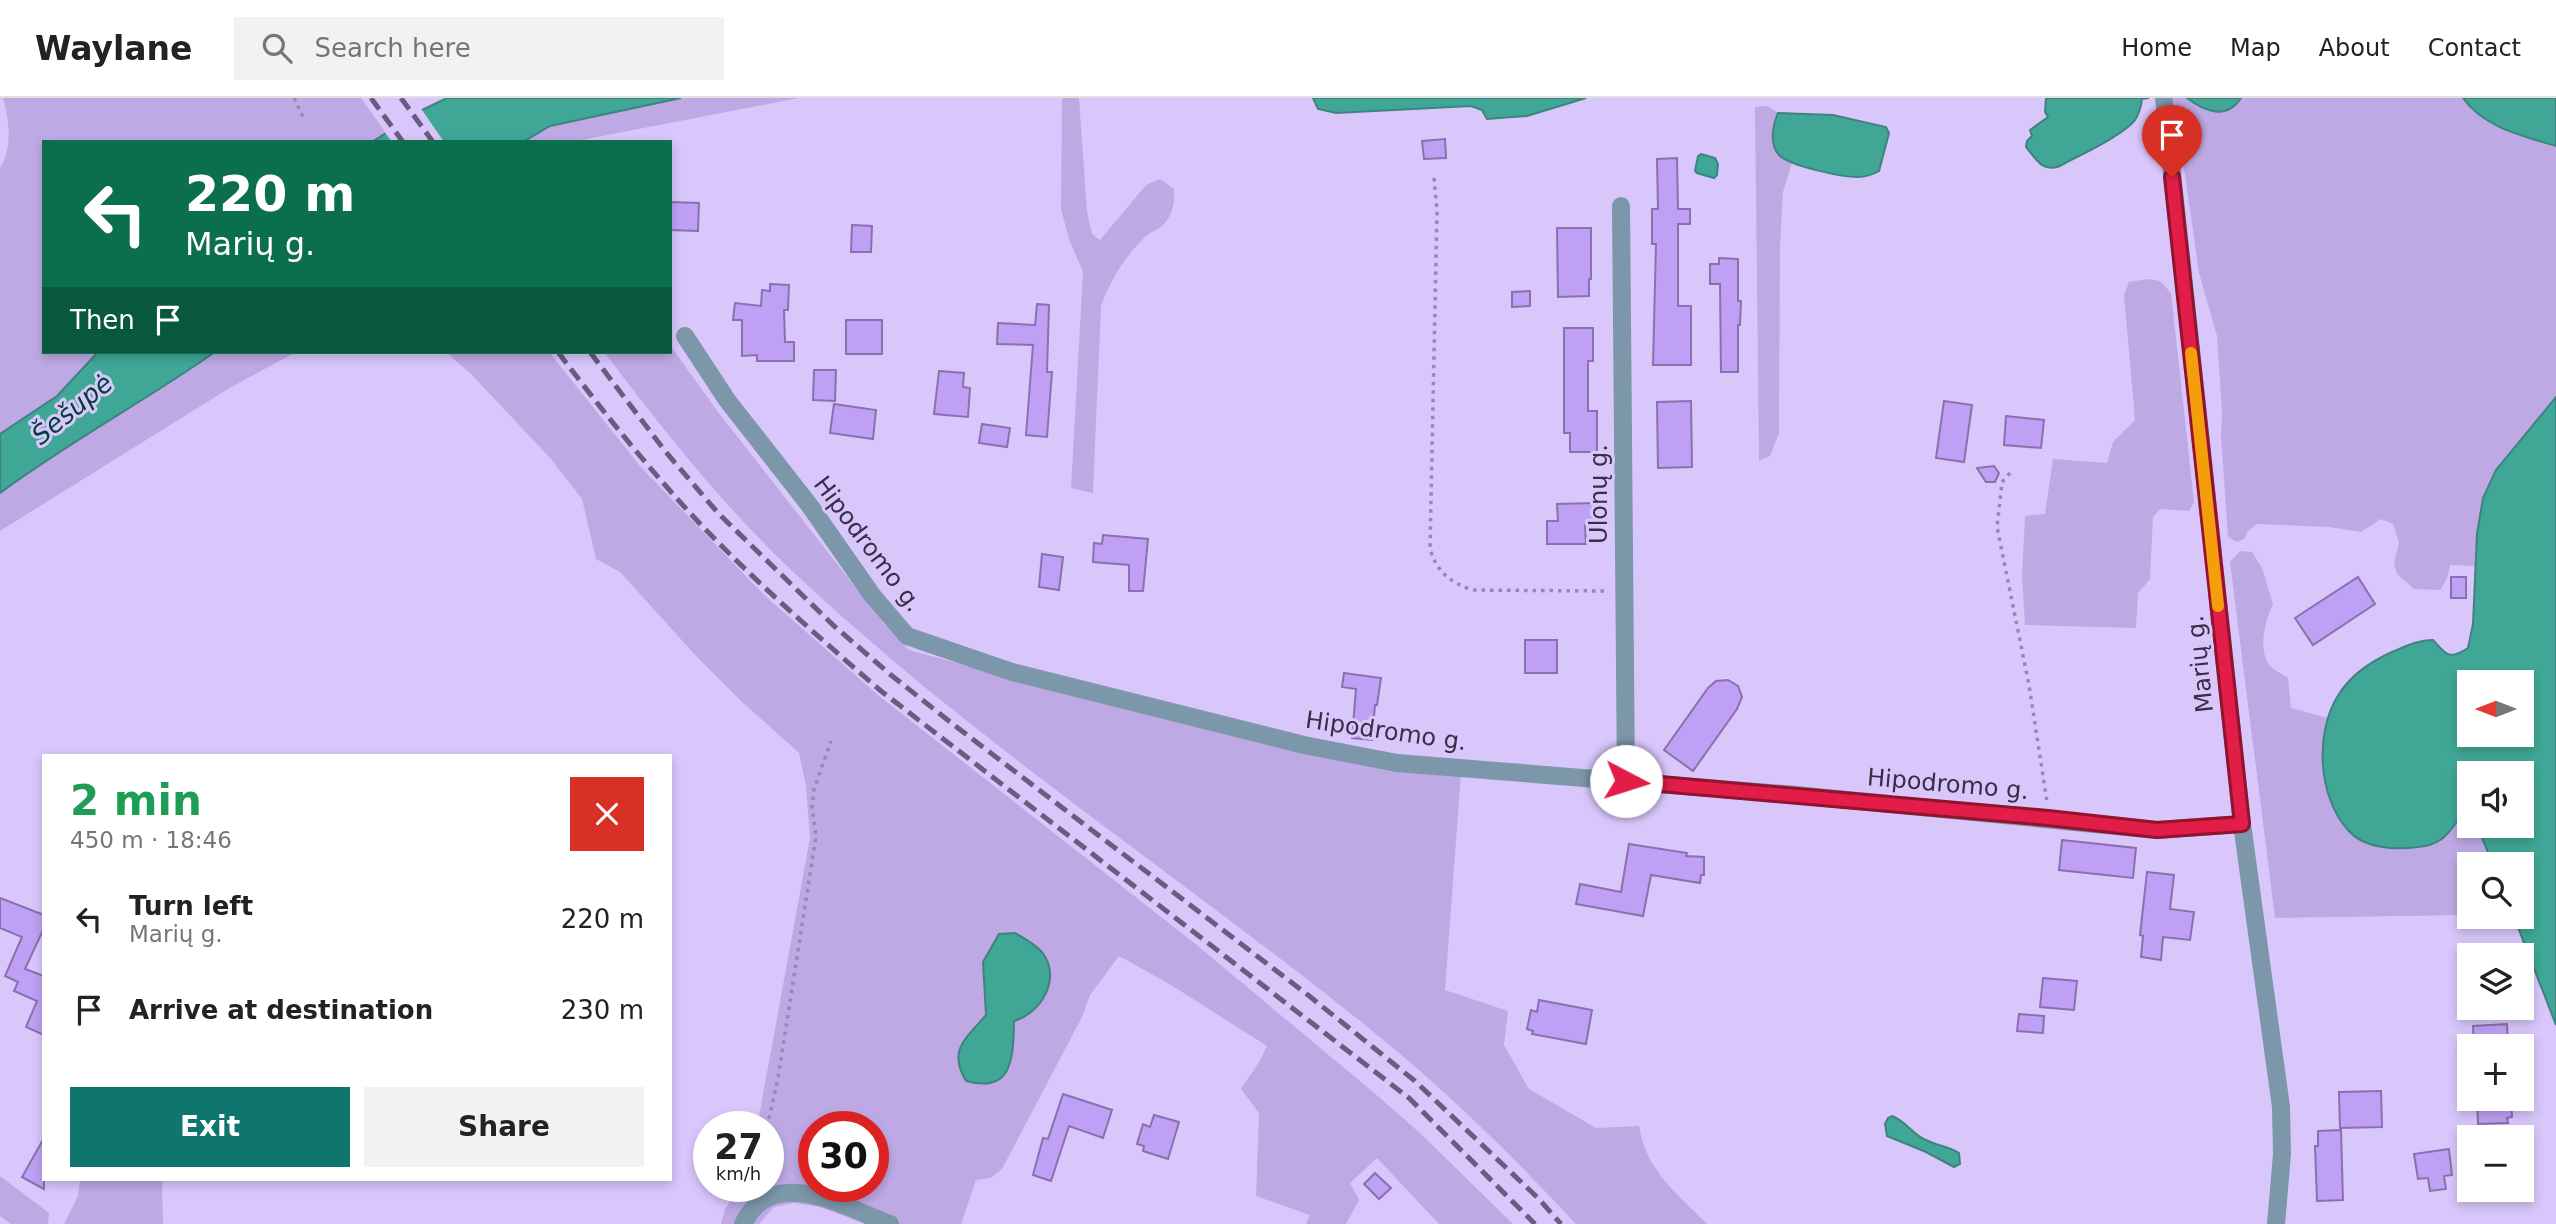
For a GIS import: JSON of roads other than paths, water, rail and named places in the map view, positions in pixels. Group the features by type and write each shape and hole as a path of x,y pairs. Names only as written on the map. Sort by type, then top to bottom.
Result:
{"street":[{"name":"Marių g.","path":"2164,98 2242,824 2281,1107 2282,1154 2276,1224"},
{"name":"Ulonų g.","path":"1621,206 1626,781"},
{"name":"Hipodromo g.","path":"685,336 727,400 810,506 872,595 907,636 1012,672 1304,745 1397,763 2048,818 2157,830 2242,824"},
{"path":"743,1224 766,1196 781,1191 816,1196 890,1224"}],"water":[{"path":"447,98 681,98 550,126 526,140 375,140 422,110"},
{"path":"1313,98 1586,98 1527,116 1487,119 1482,110 1471,106 1336,113 1318,109"},
{"path":"2046,98 2149,98 2142,99 2137,117 2121,132 2060,166 2049,168 2040,164 2026,147 2032,136 2030,130 2048,117 2045,112"},
{"path":"2187,98 2241,98 2229,109 2216,112"},
{"path":"2463,98 2556,98 2556,146 2517,134 2493,123 2471,108"},
{"path":"1778,113 1833,115 1886,127 1889,133 1879,171 1866,176 1850,177 1816,170 1785,159 1776,151 1773,140"},
{"path":"1701,154 1715,158 1718,164 1714,178 1695,171 1698,156"},
{"name":"Šešupė","path":"96,354 212,354 0,493 0,434 57,396"},
{"path":"2556,397 2556,1025 2534,968 2534,943 2524,943 2519,929 2534,929 2534,852 2488,852 2482,838 2534,838 2534,761 2457,761 2457,823 2438,841 2418,847 2381,847 2355,836 2338,816 2325,782 2323,745 2331,709 2344,687 2362,669 2392,652 2422,641 2433,640 2452,655 2468,648 2473,624 2477,534 2483,498 2496,470"},
{"path":"1015,933 1039,949 1048,962 1050,972 1046,993 1033,1010 1014,1021 1011,1059 1002,1077 982,1084 966,1081 958,1060 959,1052 966,1038 986,1015 983,962 999,934"},
{"path":"1892,1116 1921,1138 1959,1153 1960,1164 1954,1167 1887,1136 1885,1124"}],"railway":[{"path":"371,98 402,140"},
{"path":"401,98 432,140"},
{"path":"560,354 629,442 704,528 813,632 881,691 1409,1098 1535,1224"},
{"path":"592,354 665,451 718,513 833,625 954,725 1308,995 1415,1081 1539,1199 1561,1224"}]}
